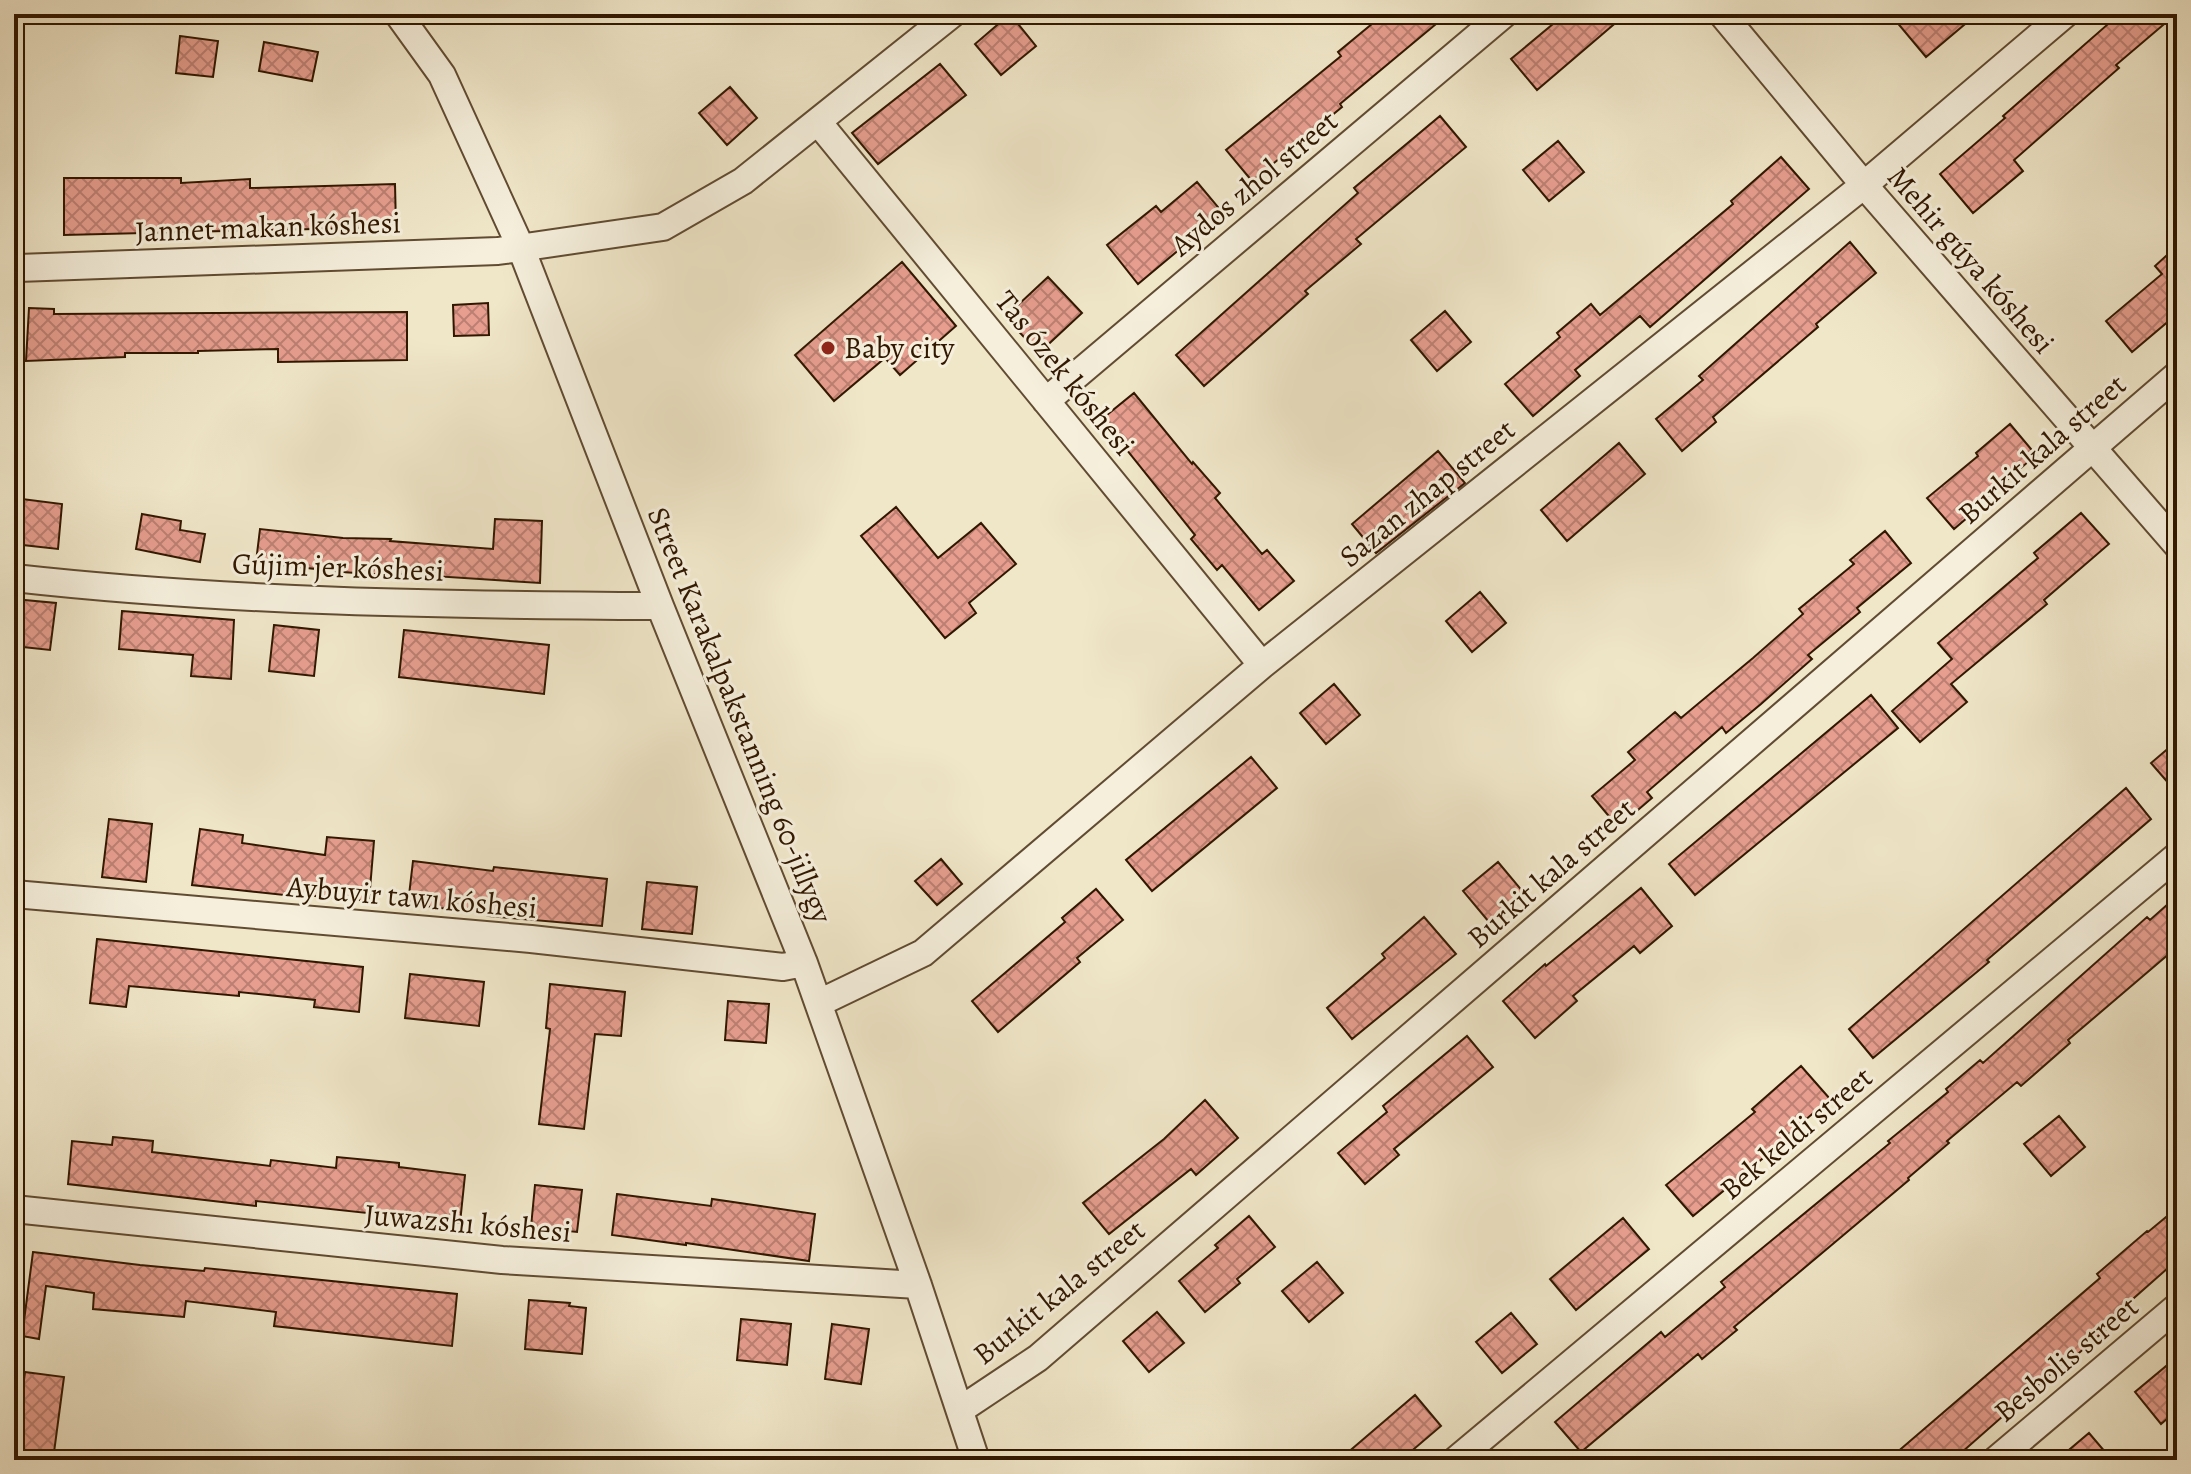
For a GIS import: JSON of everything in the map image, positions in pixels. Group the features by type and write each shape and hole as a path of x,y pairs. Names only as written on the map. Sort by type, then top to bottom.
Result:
{"street":[{"name":"Street Karakalpakstanning 60-jillygy","path":"398,14 442,75 521,248 660,606 804,963 918,1285 976,1460"},
{"path":"521,248 663,227 743,181 952,14"},
{"name":"Aydos zhol street","path":"1046,401 1504,14"},
{"name":"Mehir gúyа kóshesi","path":"1722,14 1864,185 2177,545"},
{"name":"Sazan zhap street","path":"819,1003 923,953 1262,665 1864,185 2065,14"},
{"name":"Tas ózek kóshesi","path":"818,122 1262,665"},
{"name":"Jannet makan kóshesi","path":"18,268 521,248"},
{"name":"Burkit kala street","path":"960,1410 1038,1358 2177,375"},
{"name":"Gújim jer kóshesi","path":"14,578 92,587 398,604 660,606"},
{"name":"Bek keldi street","path":"1456,1460 2177,856"},
{"name":"Aybuyir tawı kóshesi","path":"14,894 531,939 783,967 804,963"},
{"name":"Juwazshı kóshesi","path":"14,1209 502,1260 918,1285"},
{"name":"Besbolis street","path":"1996,1460 2177,1307"}],"building":[{"path":"1010,14 1036,46 1001,75 975,44"},
{"path":"1384,14 1448,14 1252,181 1226,150 1341,56 1338,52"},
{"path":"1565,14 1626,14 1537,90 1511,59"},
{"path":"1890,14 1977,14 1926,57"},
{"path":"2098,14 2176,14 2014,160 2023,171 1973,213 1940,174 2107,25"},
{"path":"180,36 218,41 213,77 176,73"},
{"path":"264,42 318,52 312,81 259,71"},
{"path":"940,64 966,95 878,164 852,133"},
{"path":"730,87 757,118 727,145 699,113"},
{"path":"1440,116 1466,147 1356,239 1361,244 1305,291 1308,294 1204,386 1176,355 1358,193 1354,188"},
{"path":"1558,141 1584,172 1549,201 1523,170"},
{"path":"1781,157 1809,189 1650,327 1640,316 1575,370 1580,376 1533,416 1505,384 1560,337 1557,333 1591,304 1600,315 1733,204 1731,201"},
{"path":"64,178 181,178 181,183 250,179 250,188 395,184 396,227 64,235"},
{"path":"1197,182 1223,213 1138,284 1107,245 1156,206 1161,212"},
{"path":"1850,242 1876,273 1713,417 1716,422 1682,451 1656,419 1703,380 1699,376"},
{"path":"2177,246 2177,314 2132,352 2106,321 2162,274 2155,266"},
{"path":"902,262 956,326 900,375 885,358 834,401 795,355"},
{"path":"1048,277 1082,313 1039,353 1005,317"},
{"path":"488,303 489,335 454,336 453,305"},
{"path":"29,308 54,309 54,314 407,312 407,360 278,362 278,349 125,353 125,357 26,361"},
{"path":"1445,311 1471,342 1437,371 1411,340"},
{"path":"1134,393 1220,493 1215,498 1262,554 1267,550 1294,581 1259,610 1222,565 1217,570 1191,539 1195,535 1102,419"},
{"path":"2010,424 2036,455 1954,529 1927,498 1978,456 1976,453"},
{"path":"1619,443 1645,474 1567,541 1541,510"},
{"path":"1438,451 1465,483 1376,553 1352,524"},
{"path":"14,498 62,504 58,549 14,544"},
{"path":"896,507 938,558 981,523 1016,564 969,603 976,613 945,638 861,536"},
{"path":"2081,513 2109,544 2044,600 2047,604 1951,684 1967,702 1920,742 1892,711 1952,659 1938,643 2038,558 2034,553"},
{"path":"142,514 181,521 180,530 205,534 200,562 136,549"},
{"path":"495,519 542,521 540,583 341,572 256,562 260,529 493,549"},
{"path":"1885,531 1911,563 1857,608 1860,612 1808,655 1812,659 1761,704 1726,733 1722,727 1647,792 1652,798 1618,827 1592,796 1635,760 1628,752 1675,712 1681,718 1753,658 1803,614 1799,609 1854,564 1850,560"},
{"path":"1480,592 1506,623 1472,652 1446,621"},
{"path":"14,599 56,603 50,650 14,646"},
{"path":"122,611 234,620 231,679 191,676 193,655 119,649"},
{"path":"274,625 319,630 314,676 269,671"},
{"path":"404,630 549,645 544,694 399,677"},
{"path":"1334,684 1360,715 1326,744 1300,713"},
{"path":"1871,695 1898,728 1695,895 1669,864"},
{"path":"2177,741 2177,793 2151,763"},
{"path":"1251,757 1277,788 1152,891 1126,860"},
{"path":"2126,788 2151,819 1987,960 1989,962 1873,1058 1849,1029"},
{"path":"109,819 152,824 146,882 102,877"},
{"path":"200,829 243,835 242,843 325,855 327,837 374,841 369,901 192,885"},
{"path":"941,859 962,884 937,905 915,881"},
{"path":"413,861 493,871 494,867 607,879 602,926 488,916 408,904"},
{"path":"1498,862 1524,893 1489,922 1463,891"},
{"path":"647,882 697,887 692,934 642,929"},
{"path":"1641,888 1672,926 1640,953 1634,946 1573,996 1577,1001 1535,1038 1503,1001"},
{"path":"1096,889 1123,920 1077,958 1080,962 998,1032 972,1001 1065,922 1062,918"},
{"path":"2177,896 2177,947 2068,1040 2070,1043 2021,1086 2017,1082 1947,1141 1949,1143 1909,1180 1734,1327 1737,1330 1702,1359 1698,1354 1581,1452 1555,1422 1661,1332 1665,1337 1725,1287 1721,1282 1890,1143 1888,1141 1948,1092 1946,1089 1980,1060 1983,1063 2147,917 2150,920"},
{"path":"1424,917 1456,954 1352,1039 1327,1008 1385,958 1382,954"},
{"path":"97,939 363,967 359,1012 314,1007 315,1000 129,986 126,1007 90,1003"},
{"path":"410,974 484,982 479,1026 405,1018"},
{"path":"550,984 625,992 621,1036 595,1034 584,1129 539,1124 550,1029 546,1028"},
{"path":"728,1001 769,1004 766,1043 725,1040"},
{"path":"1467,1036 1493,1067 1394,1149 1399,1155 1365,1184 1338,1153 1387,1112 1383,1106"},
{"path":"1801,1066 1830,1099 1693,1216 1666,1185 1755,1112 1752,1109"},
{"path":"1205,1100 1238,1138 1196,1175 1191,1169 1109,1234 1083,1203 1164,1139"},
{"path":"2059,1116 2085,1147 2051,1176 2024,1144"},
{"path":"113,1137 153,1141 152,1152 270,1166 271,1160 336,1168 337,1157 399,1163 399,1167 465,1175 460,1223 256,1201 256,1206 68,1184 72,1141 112,1145"},
{"path":"535,1185 582,1190 577,1232 531,1227"},
{"path":"617,1194 711,1206 712,1199 815,1214 809,1261 612,1235"},
{"path":"2177,1208 2177,1260 2117,1313 2120,1317 2071,1360 2069,1358 1953,1460 1888,1460 2100,1278 2097,1274"},
{"path":"1249,1216 1275,1247 1237,1279 1240,1283 1205,1312 1179,1281"},
{"path":"1623,1218 1649,1249 1576,1310 1550,1279"},
{"path":"33,1252 457,1294 452,1346 274,1326 276,1312 186,1301 184,1317 93,1309 94,1293 46,1286 39,1339 22,1336"},
{"path":"1317,1262 1343,1293 1309,1322 1282,1291"},
{"path":"529,1300 570,1303 569,1306 586,1308 582,1354 525,1349"},
{"path":"1157,1312 1184,1343 1149,1372 1123,1341"},
{"path":"1511,1313 1537,1344 1502,1373 1476,1342"},
{"path":"741,1319 791,1324 787,1365 737,1360"},
{"path":"832,1324 869,1329 861,1384 825,1379"},
{"path":"2177,1357 2177,1410 2161,1424 2135,1392"},
{"path":"25,1372 64,1377 53,1460 17,1460 24,1410 20,1410"},
{"path":"1415,1395 1441,1426 1401,1460 1339,1460"},
{"path":"2089,1433 2112,1460 2057,1460"}],"railway":[{"path":"14,26 16,14"}],"place":[{"name":"Baby city","path":"828,348"}]}
